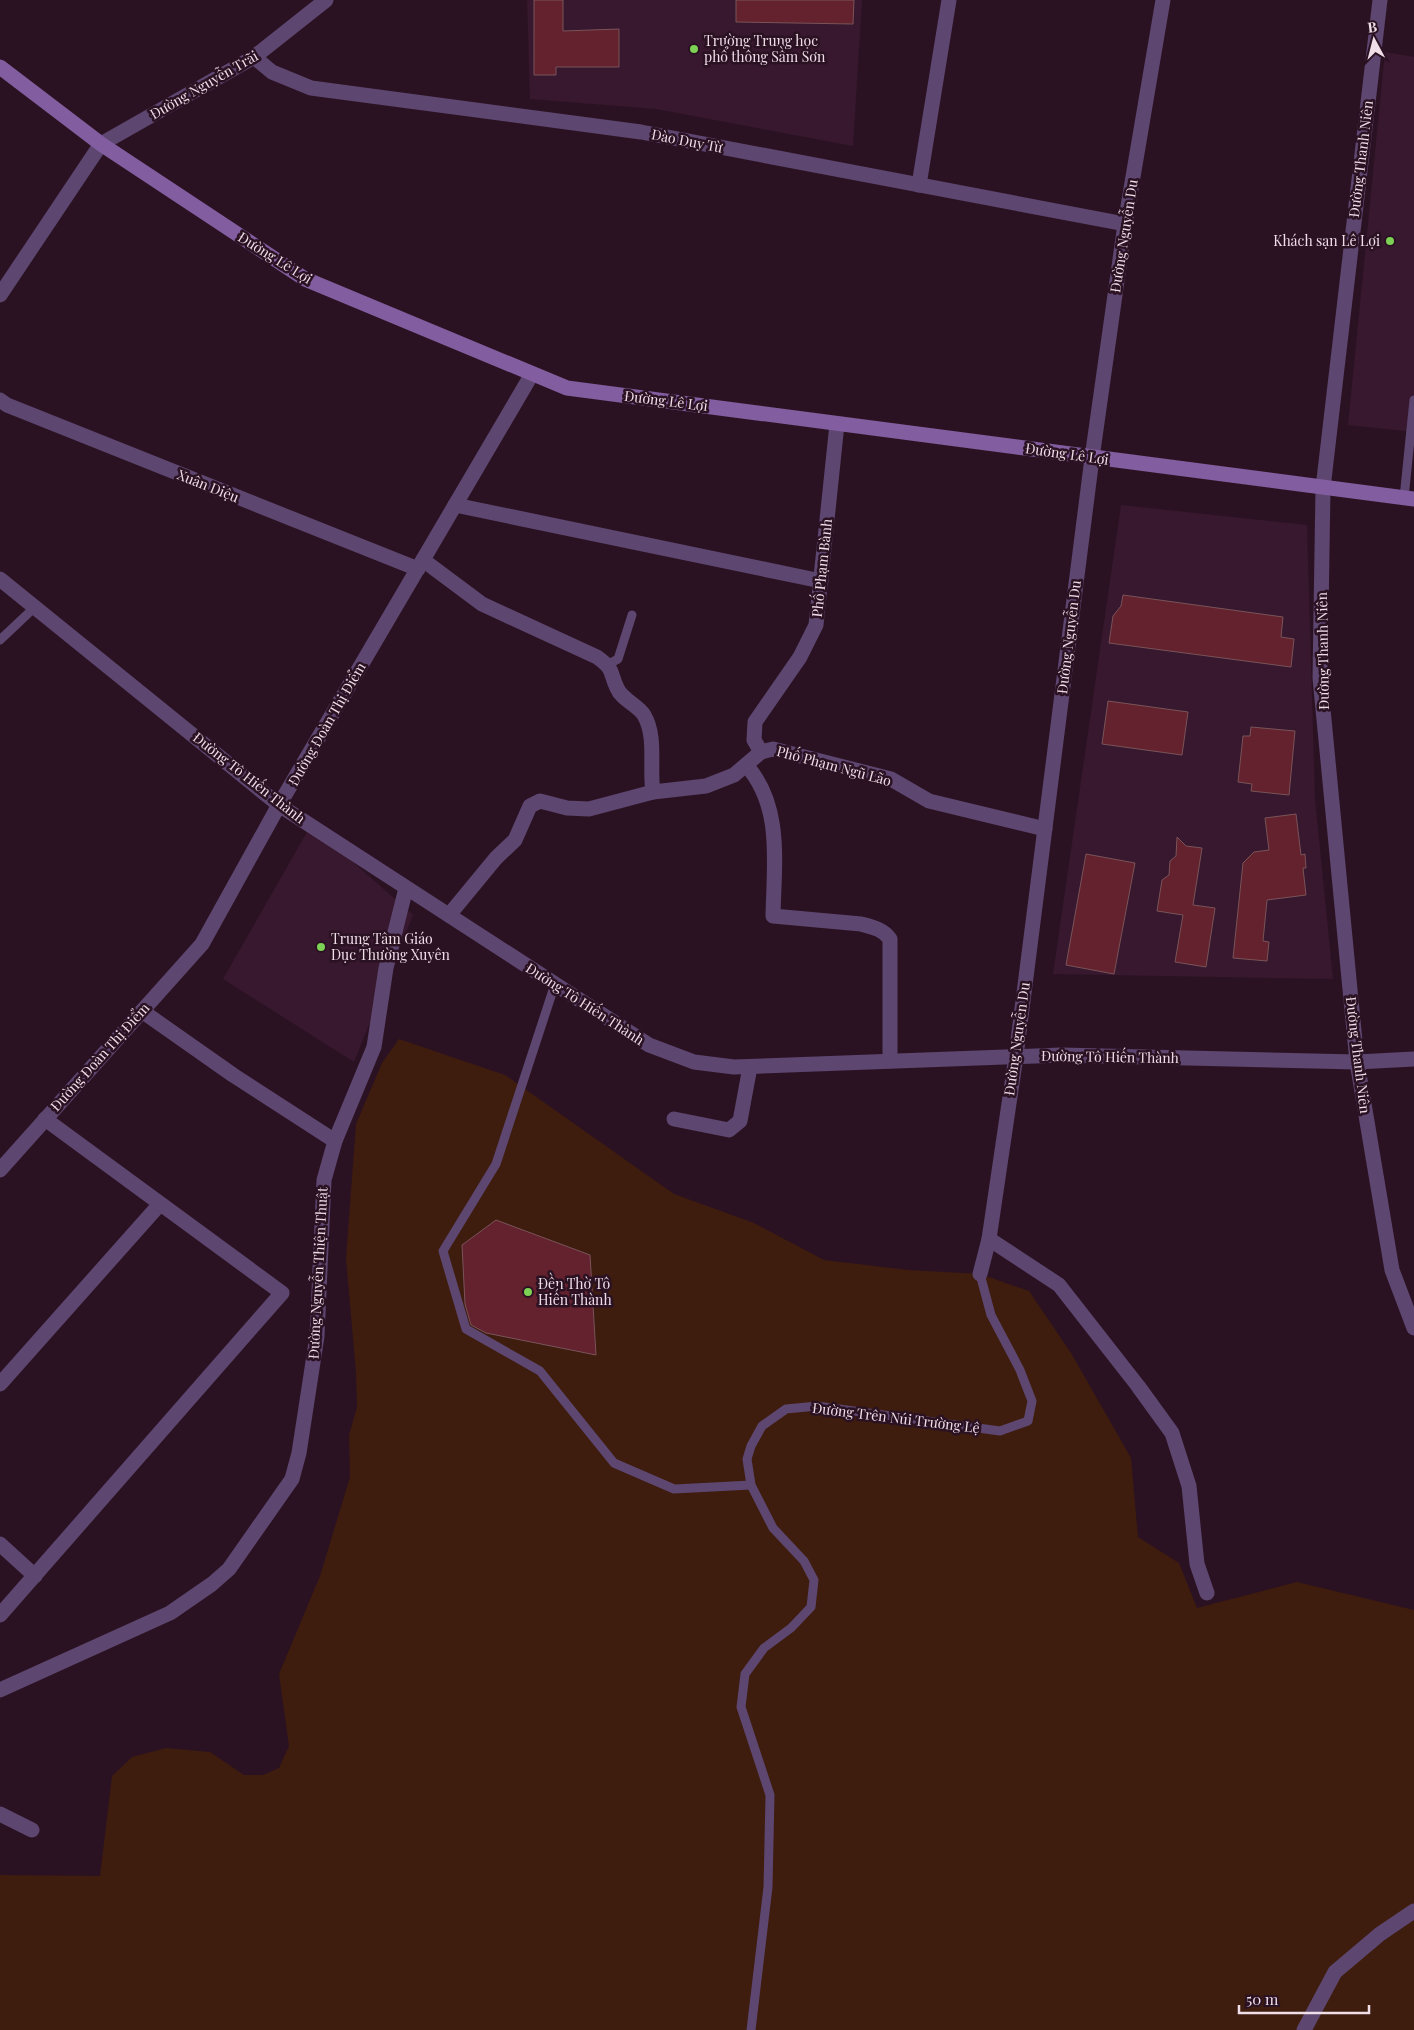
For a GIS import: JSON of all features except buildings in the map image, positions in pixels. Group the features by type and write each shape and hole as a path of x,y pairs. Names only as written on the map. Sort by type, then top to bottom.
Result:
{"main road":[{"name":"Đường Lê Lợi","path":"0,67 101,144 305,279 567,388 1409,498"}],"street":[{"name":"Đường Nguyễn Trãi","path":"101,144 254,57 326,0"},
{"path":"919,185 949,0"},
{"name":"Đường Nguyễn Du","path":"980,1274 988,1239 1016,1056 1092,458 1125,224 1163,0"},
{"name":"Đường Thanh Niên","path":"1380,0 1323,488 1320,678 1357,1062 1392,1270 1414,1328"},
{"name":"Đào Duy Từ","path":"254,57 272,72 311,88 641,132 1125,224"},
{"path":"0,295 101,144"},
{"name":"Đường Đoàn Thị Điểm","path":"0,1170 202,944 279,805 532,374"},
{"name":"Xuân Diệu","path":"0,400 7,405 420,564 482,604 597,657 607,665"},
{"name":"Phố Phạm Bành","path":"761,752 754,740 755,722 800,657 816,624 836,424"},
{"path":"455,505 821,581"},
{"name":"Đường Tô Hiến Thành","path":"0,579 279,805 649,1045 694,1062 750,1067 1061,1055 1357,1062 1414,1059"},
{"path":"607,665 613,674 617,689 643,713 650,727 653,792"},
{"name":"Phố Phạm Ngũ Lão","path":"449,915 496,858 515,840 530,806 535,802 540,801 567,808 590,809 653,792 720,782 734,775 761,752 773,749 891,778 929,801 1045,829"},
{"path":"746,765 762,787 774,825 773,916 861,924 875,927 890,939 890,1061"},
{"name":"Đường Nguyễn Thiện Thuật","path":"0,1690 170,1613 212,1584 229,1569 292,1479 299,1453 317,1336 324,1180 335,1141 374,1047 386,968 406,888"},
{"path":"142,1011 233,1075 335,1141"},
{"path":"674,1119 729,1130 735,1127 740,1122 750,1067"},
{"path":"0,1615 282,1293 45,1119"},
{"path":"0,1384 160,1204"},
{"path":"988,1239 1059,1286 1138,1386 1172,1433 1189,1486 1196,1564 1207,1593"},
{"path":"0,1544 34,1576"},
{"path":"0,1814 32,1830"},
{"path":"1304,2030 1336,1972 1380,1934 1414,1911"}],"lane":[{"path":"1409,498 1414,400"},
{"path":"0,640 35,607"},
{"path":"607,665 618,659 632,615"},
{"path":"555,984 496,1164 443,1252 466,1329 540,1370 614,1462 674,1489 751,1485"},
{"name":"Đường Trên Núi Trường Lệ","path":"751,2030 768,1887 770,1795 741,1707 745,1674 764,1648 791,1628 811,1607 814,1580 804,1561 773,1528 751,1485 747,1459 751,1446 762,1426 786,1409 817,1406 1000,1431 1028,1421 1032,1401 1020,1370 990,1315 980,1274"}],"shaded area":[{"name":"Trường Trung học phổ thông Sầm Sơn","path":"527,0 862,0 853,146 656,109 530,99"},
{"name":"Khách sạn Lê Lợi","path":"1385,52 1414,57 1414,432 1348,425"},
{"path":"1121,505 1307,525 1315,799 1333,979 1053,974"},
{"name":"Trung Tâm Giáo Dục Thường Xuyên","path":"311,825 413,915 354,1062 223,979"},
{"path":"399,1039 505,1075 674,1194 754,1223 824,1260 908,1270 980,1274 1029,1291 1071,1353 1131,1458 1138,1537 1179,1563 1197,1608 1297,1582 1414,1610 1414,2030 0,2030 0,1875 100,1876 112,1776 132,1757 166,1748 210,1752 244,1775 263,1775 279,1768 289,1746 279,1674 320,1576 350,1477 349,1435 357,1407 356,1373 346,1258 356,1124 382,1063"}],"place":[{"name":"Trường Trung học phổ thông Sầm Sơn","path":"694,49"},
{"name":"Khách sạn Lê Lợi","path":"1390,241"},
{"name":"Trung Tâm Giáo Dục Thường Xuyên","path":"321,947"},
{"name":"Đền Thờ Tô Hiến Thành","path":"528,1292"}]}
